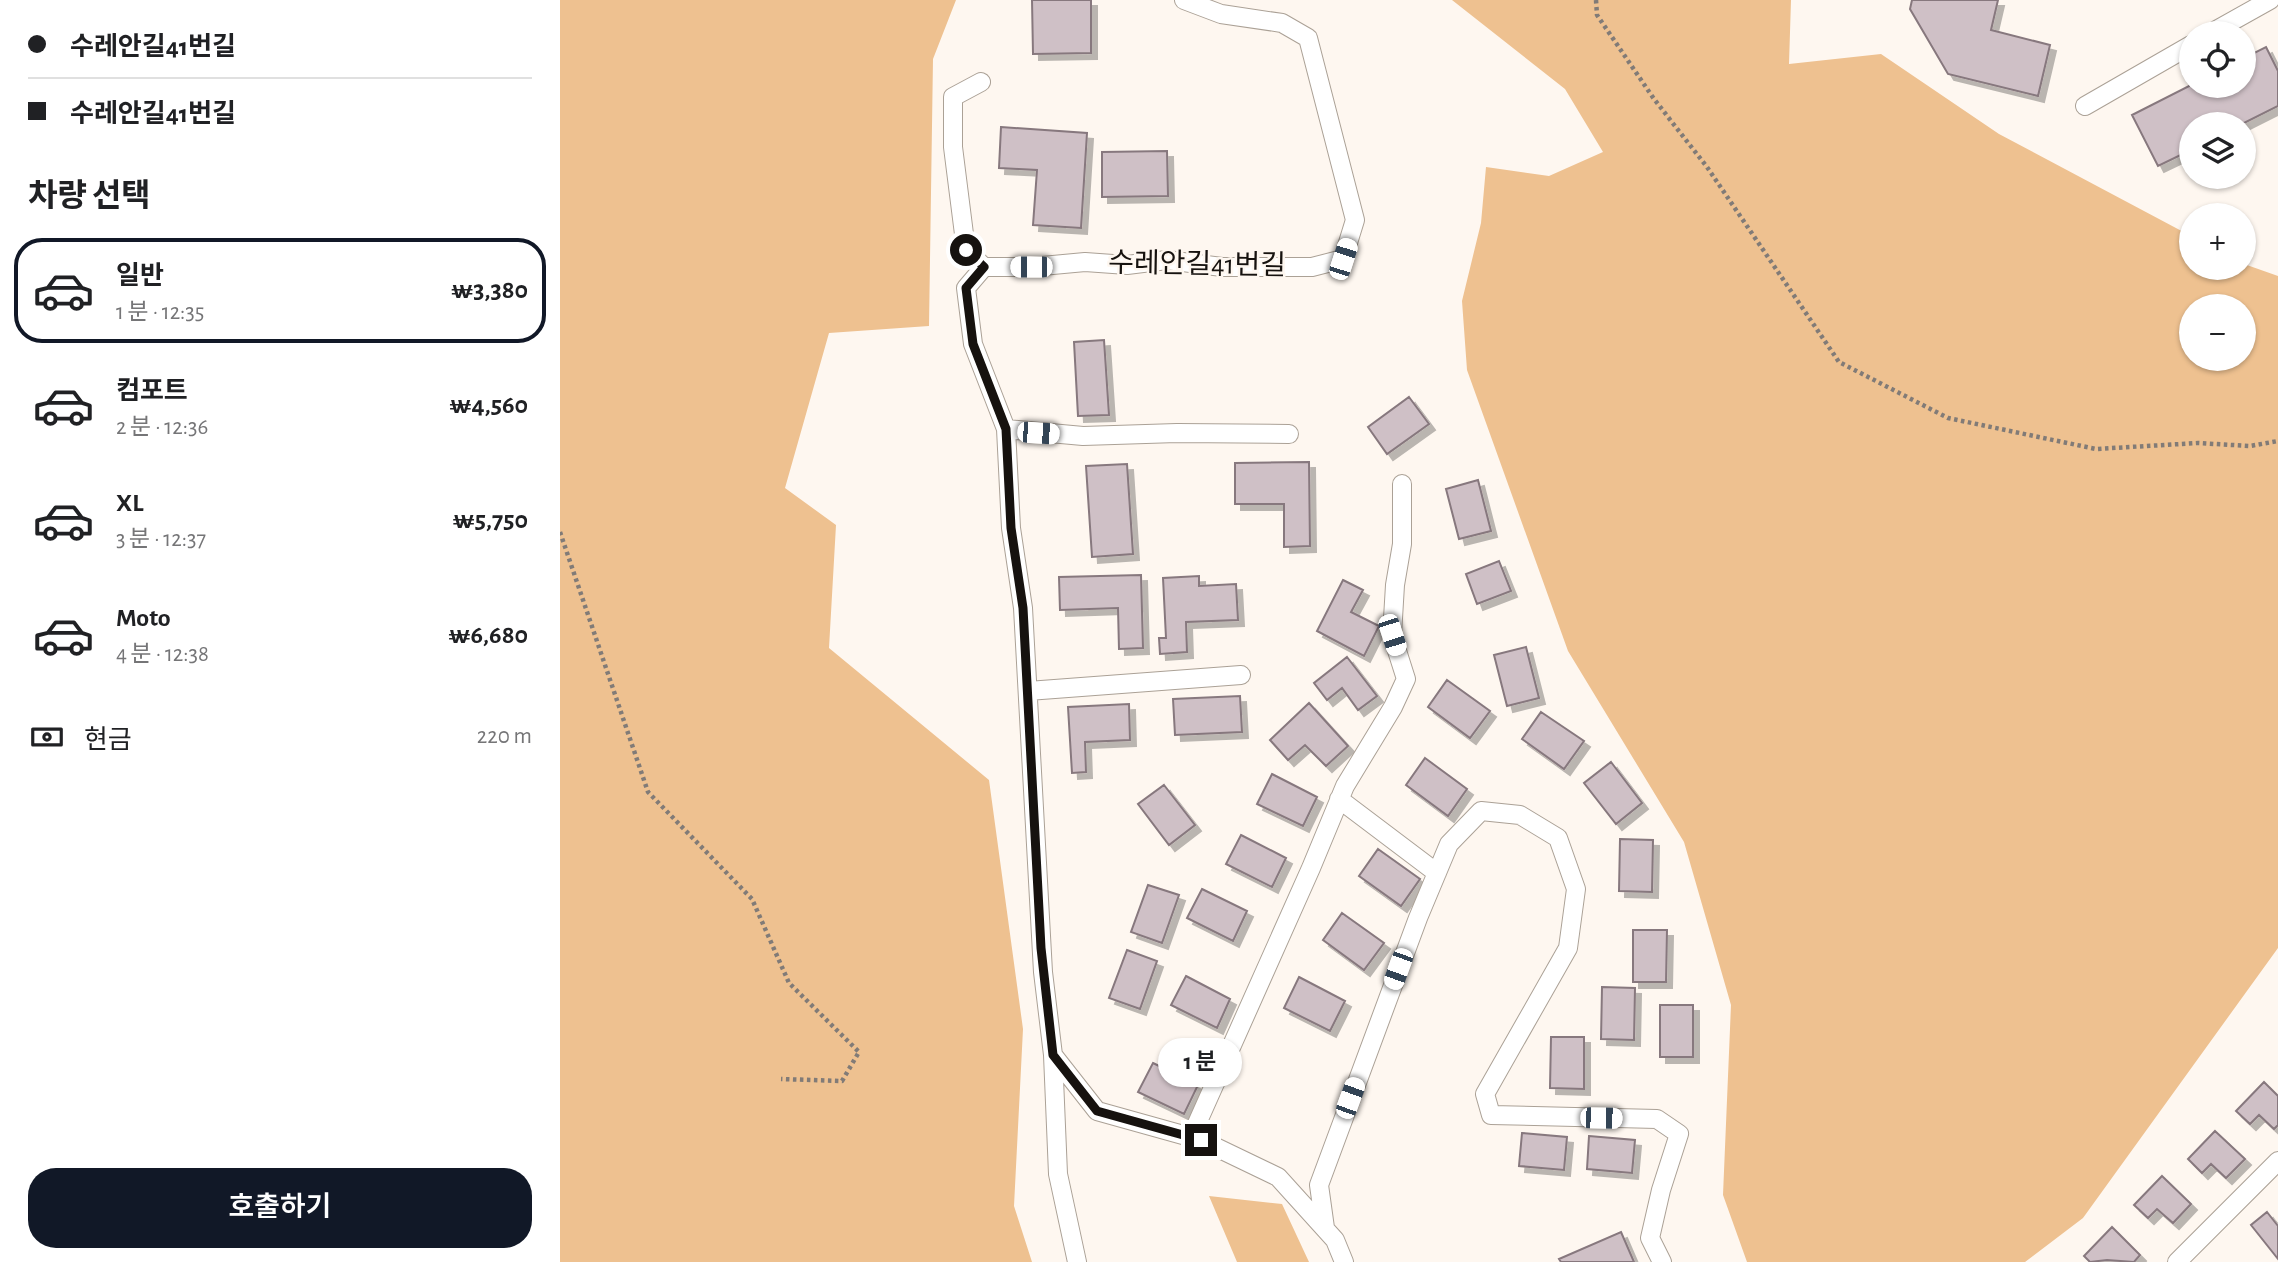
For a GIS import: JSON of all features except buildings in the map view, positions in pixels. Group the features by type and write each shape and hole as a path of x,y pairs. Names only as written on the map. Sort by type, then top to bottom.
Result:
{"lane":[{"name":"수레안길41번길","path":"984,267 1031,267 1085,262 1126,265 1167,260 1222,267 1312,267 1343,259 1355,219 1308,38 1282,23 1221,13 1184,0"},
{"path":"2232,21 2270,0"},
{"path":"2085,106 2179,52"},
{"path":"981,82 953,97 953,147 966,250 984,267 966,288 973,344 1006,429 1011,528 1023,608 1036,875 1043,972 1053,1055 1058,1174 1077,1262"},
{"path":"1006,429 1083,436 1289,434"},
{"path":"1191,1137 1339,799 1393,707 1406,679 1392,635 1395,585 1402,544 1402,484"},
{"path":"1028,691 1241,675"},
{"path":"1339,799 1437,873"},
{"path":"1325,1228 1320,1185 1413,930 1449,844 1481,811 1520,815 1558,838 1576,889 1568,948 1485,1094 1490,1115 1657,1119 1679,1134 1661,1190 1650,1238 1662,1262"},
{"path":"1053,1055 1097,1111 1191,1137 1278,1177 1335,1240 1344,1262"},
{"path":"2177,1262 2278,1161"}],"path":[{"path":"1596,0 1597,15 1654,99 1707,167 1839,362 1948,418 2095,449 2198,443 2250,446 2278,441"},
{"path":"560,532 648,792 752,899 789,983 859,1052 842,1082 781,1079"}],"shaded area":[{"path":"560,0 956,0 933,59 929,326 829,333 785,488 836,525 829,648 989,780 1023,1029 1014,1206 1032,1262 560,1262"},
{"path":"1452,0 1791,0 1789,64 1881,54 1999,134 2179,230 2179,280 2256,280 2256,268 2278,276 2278,948 2083,1218 2025,1262 1747,1262 1723,1195 1731,1005 1684,842 1568,651 1467,370 1462,301 1481,223 1486,167 1549,176 1603,152 1565,89"},
{"path":"1209,1196 1282,1204 1309,1262 1237,1262"}],"route":[{"path":"966,250 984,267 966,288 973,344 1006,429 1011,528 1023,608 1041,948 1053,1055 1097,1111 1201,1140"}]}
